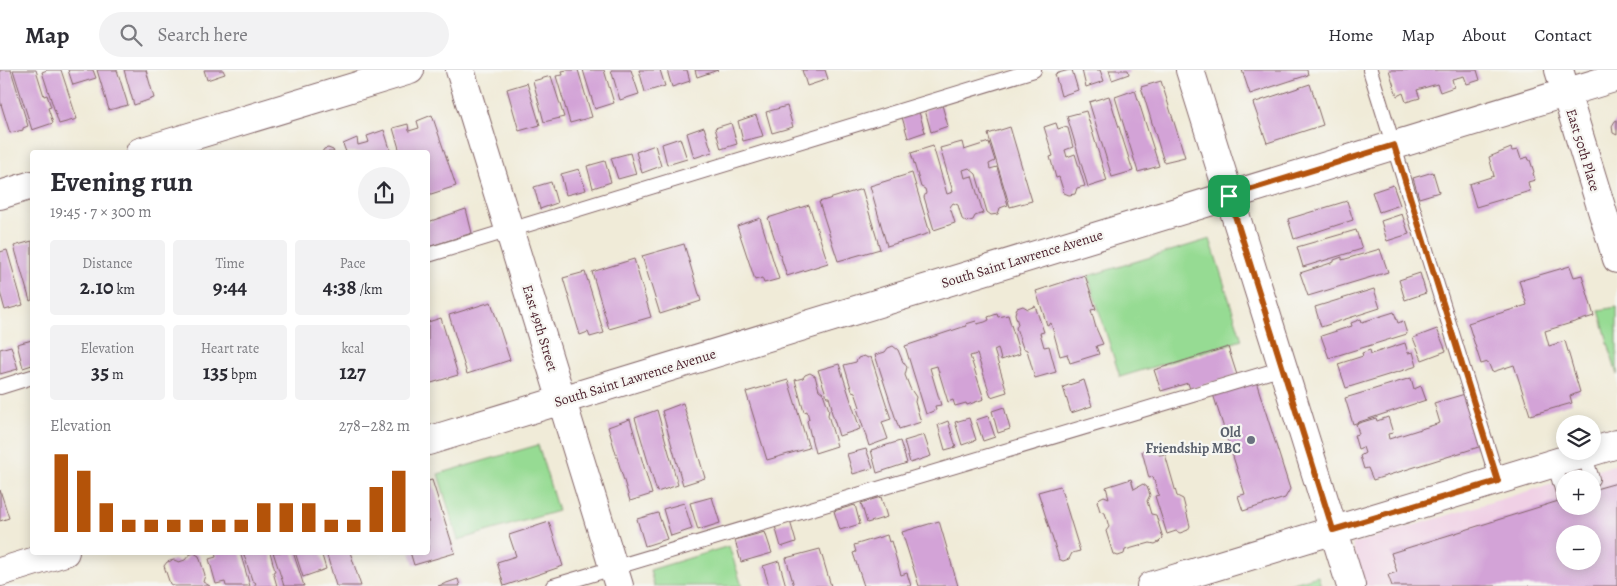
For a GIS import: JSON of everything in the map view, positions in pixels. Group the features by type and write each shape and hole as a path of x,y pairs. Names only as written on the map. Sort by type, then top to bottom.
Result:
{"street":[{"path":"147,150 410,70"},
{"name":"East 49th Street","path":"460,70 616,577"},
{"path":"1190,70 1351,586"},
{"name":"South Saint Lawrence Avenue","path":"430,440 1394,145 1562,81 1617,77"},
{"name":"East 50th Place","path":"1562,81 1617,259"},
{"path":"0,195 30,186"},
{"path":"1596,470 1617,444"},
{"path":"1151,586 1554,463 1574,470"},
{"path":"0,572 55,555"}],"lane":[{"path":"430,255 1034,70"},
{"path":"1370,70 1498,481"},
{"path":"553,586 616,577 1283,368"},
{"path":"0,387 30,378"},
{"path":"1554,463 1556,470"}],"shaded area":[{"path":"1617,464 1617,586 1365,586 1352,544 1556,483 1556,515 1601,515 1601,470 1598,470"}],"green space":[{"path":"1210,239 1242,340 1120,377 1088,276"},
{"path":"1617,307 1617,375 1599,310"},
{"path":"538,445 558,511 458,540 438,474"},
{"path":"729,546 742,586 654,586 650,570"},
{"path":"1318,576 1321,586 1283,586"}],"building":[{"path":"0,70 11,70 28,126 23,128 23,130 10,133 0,101"},
{"path":"13,70 36,70 44,96 47,95 51,107 48,108 53,123 32,130"},
{"path":"61,70 77,119 59,124 42,72"},
{"path":"68,70 93,70 96,78 73,85"},
{"path":"97,70 117,70 128,105 109,110"},
{"path":"124,70 146,70 154,98 134,105"},
{"path":"204,70 223,70 225,74 207,80"},
{"path":"578,70 592,117 570,123 556,76 563,75 562,71"},
{"path":"583,70 604,70 614,103 595,109"},
{"path":"611,70 631,70 639,94 620,100"},
{"path":"639,70 660,70 665,86 645,92"},
{"path":"667,70 687,70 690,81 672,87"},
{"path":"695,70 718,70 697,77"},
{"path":"802,70 825,70 828,79 807,86"},
{"path":"1072,70 1078,90 1061,96 1055,74"},
{"path":"1082,70 1100,70 1104,81 1086,87"},
{"path":"1109,70 1128,70 1129,74 1112,80"},
{"path":"1242,70 1307,70 1308,75 1250,94"},
{"path":"1389,70 1477,70 1480,80 1467,84 1464,76 1452,79 1454,87 1440,92 1437,84 1417,90 1420,98 1406,102 1403,93 1397,96"},
{"path":"551,76 564,117 544,122 533,81"},
{"path":"1161,81 1185,157 1164,162 1141,87"},
{"path":"527,83 540,125 519,131 507,89"},
{"path":"1310,84 1323,125 1267,143 1253,103"},
{"path":"1135,90 1159,166 1138,172 1115,97"},
{"path":"1109,96 1133,171 1112,177 1089,102"},
{"path":"942,105 948,126 931,132 925,110"},
{"path":"787,106 793,127 772,133 766,112"},
{"path":"1086,111 1107,181 1088,187 1067,116"},
{"path":"919,112 925,132 908,138 902,117"},
{"path":"432,115 456,186 430,194 430,150 399,150 393,128 408,124 409,131 419,128 417,121"},
{"path":"756,115 763,136 743,141 738,121"},
{"path":"1617,120 1617,135 1613,133 1612,126"},
{"path":"731,123 737,144 721,149 715,128"},
{"path":"1056,123 1058,129 1068,128 1073,147 1065,150 1067,157 1075,154 1085,186 1077,188 1075,194 1069,195 1064,193 1059,177 1056,178 1050,157 1053,156 1044,127"},
{"path":"704,127 712,152 694,158 687,133"},
{"path":"1010,127 1032,201 1010,207 988,134"},
{"path":"384,130 390,150 345,150 343,144 357,138 358,145 369,142 367,136"},
{"path":"680,138 687,159 667,165 662,144"},
{"path":"962,142 964,150 989,142 995,161 989,164 990,169 997,167 1008,205 1000,208 998,214 991,215 987,212 976,174 969,168 963,170 965,178 972,176 983,213 975,216 973,220 966,222 962,219 958,205 953,203 950,207 955,223 934,230 924,197 925,189 921,187 911,153 933,146 947,194 953,192 940,148"},
{"path":"655,145 661,166 642,173 636,152"},
{"path":"1511,148 1512,151 1518,150 1521,159 1528,157 1530,160 1535,180 1528,182 1530,191 1476,207 1469,184 1494,176 1489,157"},
{"path":"630,153 636,174 618,179 611,158"},
{"path":"605,161 611,182 593,188 587,166"},
{"path":"579,169 586,190 566,195 561,174"},
{"path":"1433,172 1439,192 1419,198 1413,178"},
{"path":"912,173 930,233 887,246 870,186"},
{"path":"551,182 557,203 540,209 534,187"},
{"path":"1393,185 1400,205 1379,212 1372,192"},
{"path":"862,189 880,249 838,261 819,202"},
{"path":"1347,201 1353,220 1294,239 1288,219"},
{"path":"809,205 828,263 787,276 768,218"},
{"path":"466,209 472,233 430,246 430,221"},
{"path":"1402,214 1409,234 1387,241 1381,221"},
{"path":"760,218 779,279 764,283 762,278 755,280 737,226"},
{"path":"1356,230 1362,249 1303,267 1297,247"},
{"path":"30,242 30,301 14,246"},
{"path":"684,244 701,301 660,314 642,256"},
{"path":"1380,249 1388,272 1308,296 1300,273 1334,262 1334,260 1342,257 1342,260"},
{"path":"7,250 23,305 5,310 0,292 0,252"},
{"path":"634,259 651,317 609,329 592,272"},
{"path":"1570,266 1574,277 1582,275 1594,316 1545,331 1549,346 1565,341 1580,392 1570,396 1572,403 1530,415 1514,365 1492,372 1488,362 1481,364 1468,323 1527,305 1519,281"},
{"path":"585,272 604,333 590,337 588,332 580,335 563,278"},
{"path":"1420,273 1426,293 1405,300 1399,280"},
{"path":"1085,275 1096,309 1091,310 1103,344 1096,346 1099,354 1070,363 1067,354 1060,356 1051,323 1047,325 1036,291"},
{"path":"1374,289 1380,308 1321,327 1315,307"},
{"path":"491,302 510,360 467,374 449,315"},
{"path":"1023,306 1028,309 1035,306 1044,332 1040,333 1044,347 1049,346 1056,372 1035,378 1027,350 1023,348 1016,328 1018,324 1015,314 1016,310"},
{"path":"1394,312 1398,323 1403,321 1407,334 1329,358 1321,336 1352,326 1351,323 1361,319 1362,322"},
{"path":"997,314 998,317 1008,315 1020,354 1001,360 998,348 994,350 1007,392 991,397 977,354 970,356 984,399 967,405 966,403 955,406 953,400 948,402 937,366 930,368 941,405 935,406 936,410 926,414 905,346 967,326 966,324 976,321 977,324 985,322 989,320 988,317"},
{"path":"441,318 458,375 430,383 430,321"},
{"path":"1437,329 1446,351 1422,360 1413,338"},
{"path":"30,341 30,366 23,368 17,344"},
{"path":"1405,343 1408,353 1413,352 1417,366 1346,388 1338,364 1363,356 1362,353 1370,350 1371,354"},
{"path":"11,346 18,369 0,374 0,349"},
{"path":"893,346 898,350 907,367 905,375 916,397 915,402 921,422 899,429 875,355 885,352"},
{"path":"1228,347 1237,375 1190,389 1188,383 1161,391 1154,370"},
{"path":"864,356 871,357 891,419 882,422 888,439 869,446 857,408 860,407 855,392 852,391 844,365 856,362 858,358"},
{"path":"839,364 860,429 839,436 829,397 827,397 818,370"},
{"path":"810,373 815,376 819,390 823,393 837,446 815,453 807,421 809,419 807,411 804,412 795,380 803,378"},
{"name":"Old Friendship MBC","path":"1255,378 1290,489 1285,498 1243,511 1238,496 1245,494 1212,391"},
{"path":"1411,378 1414,389 1421,386 1426,400 1353,424 1345,398"},
{"path":"788,380 809,448 767,460 746,392"},
{"path":"1084,380 1092,406 1071,413 1063,387"},
{"path":"1465,394 1482,446 1373,480 1368,468 1364,469 1360,456 1365,453 1363,447 1358,449 1354,435 1359,434 1356,424 1376,418 1377,421 1388,417 1393,433 1388,434 1389,439 1440,423 1434,403"},
{"path":"683,403 705,478 683,485 662,411"},
{"path":"1004,407 1010,429 998,433 992,411"},
{"path":"657,410 678,485 657,492 635,418"},
{"path":"988,416 995,437 983,441 976,420"},
{"path":"969,418 976,440 962,445 955,422"},
{"path":"630,419 652,494 630,501 608,427"},
{"path":"948,421 956,447 945,450 938,425"},
{"path":"924,435 931,456 910,463 904,441"},
{"path":"900,441 907,463 877,473 871,450"},
{"path":"1156,447 1159,455 1165,454 1177,496 1183,499 1190,526 1188,530 1180,533 1176,531 1167,534 1155,496 1159,495 1153,477 1149,478 1142,451"},
{"path":"866,449 873,468 853,474 847,454"},
{"path":"1131,479 1134,489 1143,484 1147,487 1150,495 1147,501 1151,514 1156,515 1163,538 1155,544 1150,543 1125,550 1124,554 1118,556 1113,554 1106,531 1109,527 1105,513 1100,511 1097,501 1104,496 1109,498 1106,487"},
{"path":"430,480 432,480 455,553 414,565 411,555 430,555"},
{"path":"1617,483 1617,586 1392,586 1388,575 1397,572 1391,553 1556,502 1556,515 1601,515 1601,487"},
{"path":"1060,486 1080,551 1072,553 1069,559 1063,561 1059,559 1038,492"},
{"path":"0,490 9,518 0,521"},
{"path":"712,497 720,523 698,530 690,503"},
{"path":"881,497 887,517 867,523 861,503"},
{"path":"684,503 692,529 671,536 663,509"},
{"path":"855,505 860,524 840,530 834,511"},
{"path":"658,513 667,539 645,546 637,519"},
{"path":"790,521 796,542 781,547 775,526"},
{"path":"939,521 958,586 919,586 902,532"},
{"path":"549,522 563,566 504,586 497,562 516,556 509,535"},
{"path":"765,532 772,553 741,562 735,540"},
{"path":"887,535 889,542 891,541 901,575 907,573 911,586 864,586 853,553 856,552 854,545"},
{"path":"820,549 831,586 794,586 786,558"},
{"path":"189,555 199,556 205,575 203,582 210,586 174,586 170,584 164,566 167,562 174,560 179,562 185,560"},
{"path":"216,555 241,555 250,586 226,586 225,582 216,584 209,559 216,557"},
{"path":"244,555 271,555 277,586 254,586 256,583 252,580"},
{"path":"274,555 294,555 304,586 284,586"},
{"path":"296,555 322,555 326,569 303,577"},
{"path":"327,555 351,555 361,586 336,586"},
{"path":"779,561 786,586 769,586 763,566"},
{"path":"458,579 460,586 438,586"}],"place":[{"name":"Old Friendship MBC","path":"1251,440"}],"route":[{"path":"1394,145 1498,481 1333,530 1229,196 1394,145"}]}
